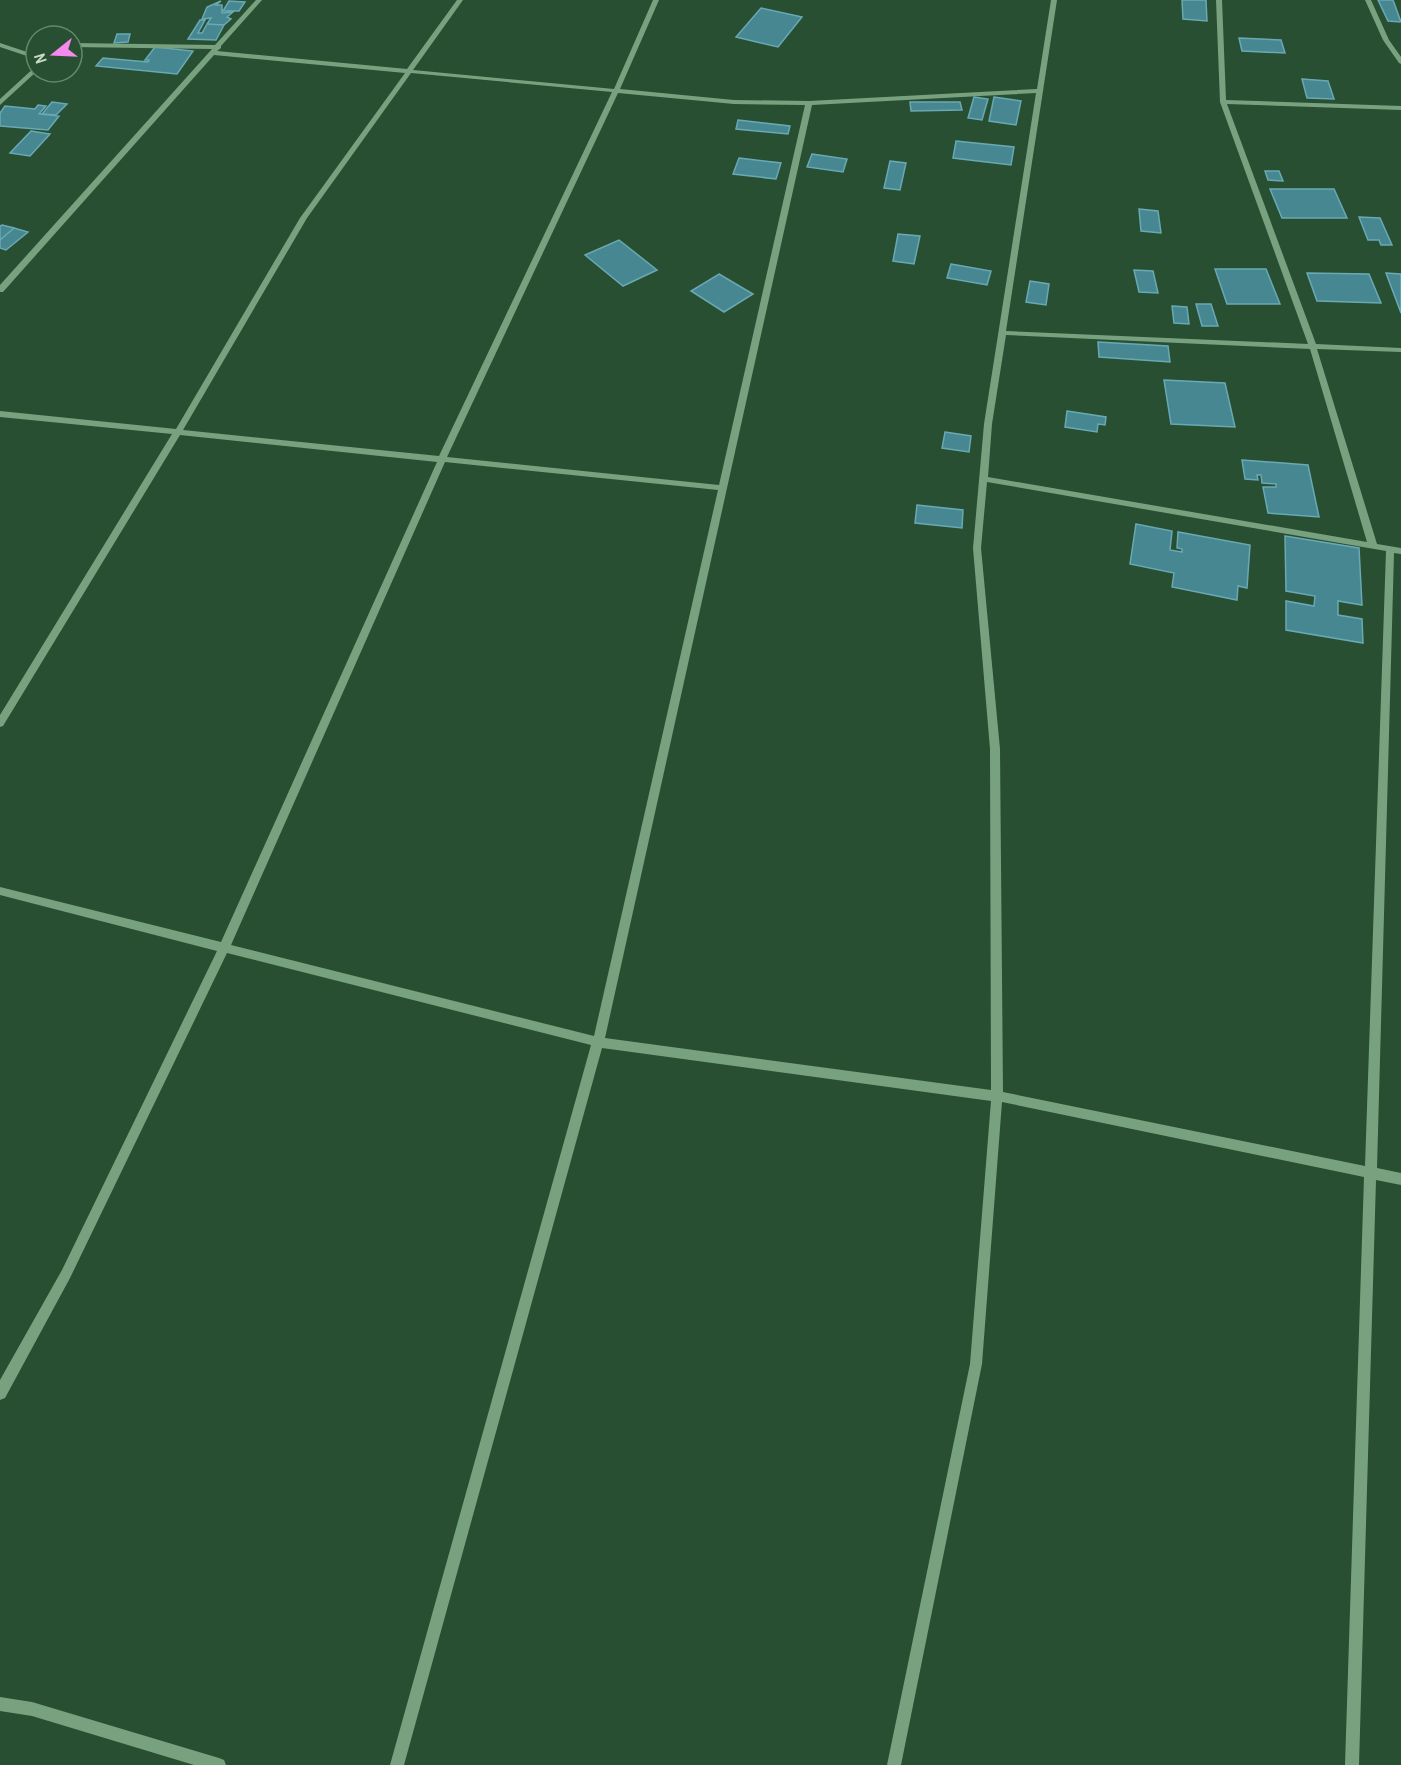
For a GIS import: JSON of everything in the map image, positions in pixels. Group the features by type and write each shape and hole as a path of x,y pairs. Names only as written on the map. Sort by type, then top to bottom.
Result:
{"street":[{"path":"0,290 217,50 259,0"},
{"path":"0,723 178,432 304,218 460,0"},
{"path":"0,1393 66,1274 224,948 442,459 616,91 656,0"},
{"path":"894,1765 976,1364 998,1096 995,748 977,548 988,424 1004,333 1054,0"},
{"path":"1219,0 1223,102 1313,346 1373,546"},
{"path":"1368,0 1401,62"},
{"path":"0,45 24,53"},
{"path":"84,45 217,50 734,102 809,103 1040,91"},
{"path":"0,103 24,80"},
{"path":"1223,102 1401,108"},
{"path":"397,1765 598,1042 809,103"},
{"path":"1004,333 1401,350"},
{"path":"0,414 722,488"},
{"path":"984,479 1396,550 1371,1171 1352,1765"},
{"path":"0,891 598,1042 998,1096 1401,1179"},
{"path":"0,1704 32,1709 219,1765"}],"building":[{"path":"1182,0 1206,0 1207,21 1183,19"},
{"path":"1378,0 1393,0 1401,22 1388,21"},
{"path":"221,1 216,5 222,5 222,13 233,12 227,17 231,19 224,25 207,24 211,18 202,19 207,7"},
{"path":"229,1 245,2 239,11 223,11"},
{"path":"761,8 802,17 778,47 736,37"},
{"path":"200,20 205,20 198,33 202,33 207,24 224,25 216,40 188,39"},
{"path":"117,34 130,34 128,42 114,43"},
{"path":"1239,38 1281,40 1285,53 1242,51"},
{"path":"155,47 193,51 177,74 96,66 103,58 148,62 149,60 145,60"},
{"path":"1302,79 1328,81 1334,99 1307,98"},
{"path":"974,97 988,99 982,120 968,118"},
{"path":"994,97 1021,101 1016,125 989,121"},
{"path":"52,102 67,104 56,115 42,114"},
{"path":"910,102 960,102 962,110 911,111"},
{"path":"38,105 46,106 39,114 59,116 48,130 0,126 0,113 5,106 35,109"},
{"path":"738,120 790,126 788,134 736,129"},
{"path":"31,131 50,134 30,156 10,153"},
{"path":"956,141 1014,147 1011,165 953,158"},
{"path":"812,154 847,159 843,172 807,167"},
{"path":"739,158 781,163 776,179 733,174"},
{"path":"890,161 906,163 900,190 884,188"},
{"path":"1265,171 1279,171 1283,181 1268,180"},
{"path":"1270,189 1334,189 1347,218 1282,218"},
{"path":"1139,209 1158,211 1161,233 1141,231"},
{"path":"1359,217 1380,218 1392,245 1381,245 1379,240 1368,240"},
{"path":"0,226 14,228 0,240"},
{"path":"14,228 28,232 6,250 0,248 0,240"},
{"path":"898,234 920,236 914,264 893,261"},
{"path":"619,240 657,270 623,286 585,255"},
{"path":"951,264 991,271 987,285 947,278"},
{"path":"1215,269 1266,269 1280,304 1227,304"},
{"path":"1134,270 1153,271 1158,293 1139,292"},
{"path":"1307,273 1369,274 1381,303 1317,301"},
{"path":"1386,273 1401,274 1401,313"},
{"path":"719,274 753,294 724,312 691,291"},
{"path":"1030,281 1049,284 1046,305 1026,302"},
{"path":"1196,304 1211,304 1218,326 1202,326"},
{"path":"1172,306 1187,307 1189,324 1174,323"},
{"path":"1098,342 1168,346 1170,362 1099,357"},
{"path":"1164,380 1225,383 1235,427 1171,424"},
{"path":"1067,411 1106,417 1105,425 1098,424 1097,432 1065,427"},
{"path":"945,432 971,436 969,452 942,448"},
{"path":"1242,460 1308,465 1319,517 1268,513 1263,487 1276,487 1276,484 1262,483 1261,475 1257,475 1258,480 1245,479"},
{"path":"917,505 963,510 962,528 915,523"},
{"path":"1136,524 1172,531 1170,550 1182,552 1182,549 1177,548 1178,532 1250,545 1247,588 1238,586 1237,600 1172,587 1174,573 1130,564"},
{"path":"1285,536 1359,548 1362,605 1338,601 1338,615 1362,619 1363,643 1286,630 1286,601 1314,606 1315,596 1286,591"}]}
